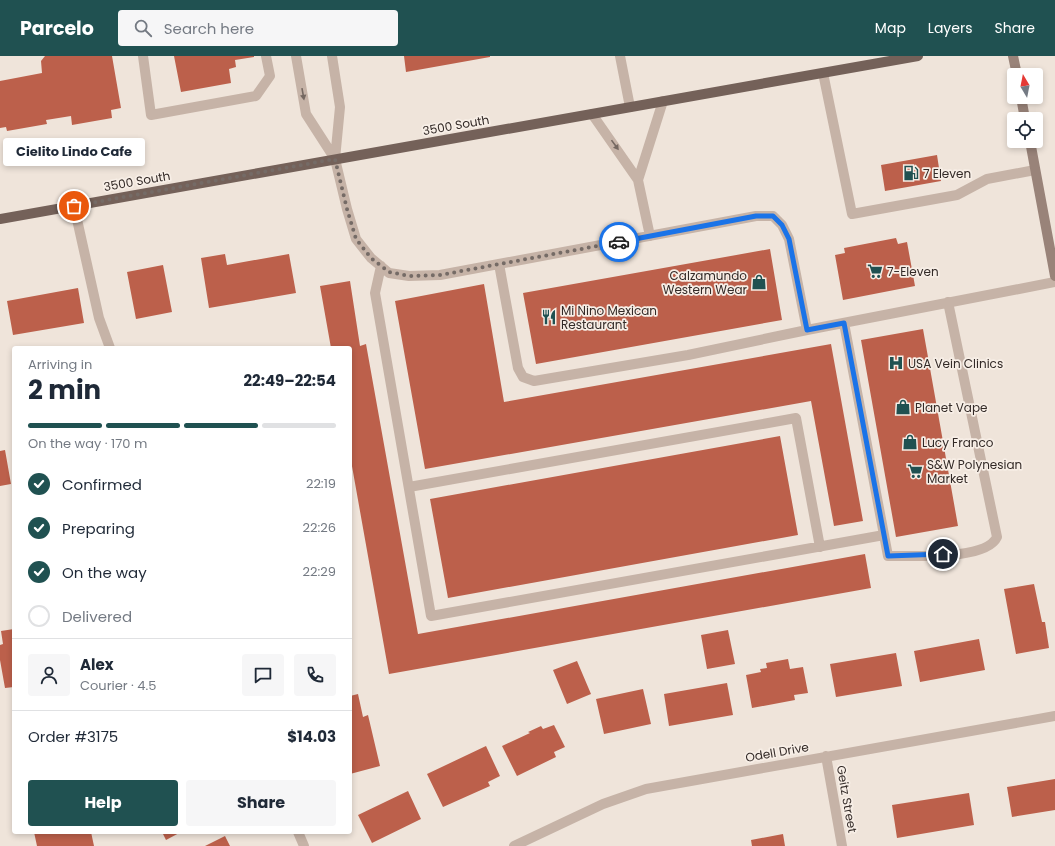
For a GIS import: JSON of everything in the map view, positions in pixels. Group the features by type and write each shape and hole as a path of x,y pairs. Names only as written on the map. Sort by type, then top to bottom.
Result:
{"main road":[{"name":"3500 South","path":"0,219 918,56"},
{"path":"1013,56 1016,68"},
{"path":"1031,148 1051,236 1055,276"}],"street":[{"path":"143,56 151,114 256,96 270,76 266,56"},
{"path":"296,56 306,114 335,159"},
{"path":"332,56 340,107 335,159 347,209 356,239 371,258 389,272 409,276 440,275 756,216 773,216 782,225 789,239 807,330"},
{"path":"620,56 630,107"},
{"path":"823,73 852,214 957,195 987,179 1035,170"},
{"path":"638,180 663,101"},
{"path":"592,114 638,180 650,236"},
{"path":"74,206 99,318 109,346"},
{"path":"498,264 518,368 523,377 534,381 688,355 807,330 1055,282"},
{"path":"381,266 375,293 432,616 884,535"},
{"path":"844,323 888,556 970,554 984,549 994,542 997,537 948,302"},
{"path":"409,487 796,418 820,547"},
{"name":"Odell Drive","path":"514,846 603,804 639,791 670,784 1055,716"},
{"name":"Geitz Street","path":"826,756 842,846"},
{"path":"299,834 304,846"}],"building":[{"path":"45,56 112,56 121,108 111,110 112,118 72,125 71,116 46,120 47,124 7,131 6,127 0,128 0,81 42,73 41,61"},
{"path":"174,56 254,57 235,60 236,67 229,69 231,83 181,92"},
{"path":"404,56 490,56 490,57 406,72"},
{"name":"7 Eleven","path":"937,155 941,181 885,191 881,165"},
{"name":"7-Eleven","path":"896,238 898,244 907,242 915,286 843,300 835,255 845,253 844,248"},
{"path":"770,249 782,320 536,364 523,293"},
{"path":"225,254 227,265 289,254 296,293 209,308 201,258"},
{"path":"163,265 172,312 136,319 127,272"},
{"path":"350,281 360,346 366,344 418,634 865,554 871,588 389,674 352,466 352,346 331,346 320,286"},
{"path":"484,284 504,402 831,344 863,521 834,526 811,401 425,469 395,301"},
{"path":"78,288 84,323 13,335 7,301"},
{"path":"923,329 958,526 896,537 861,340"},
{"path":"780,436 798,535 448,598 430,499"},
{"path":"5,450 11,484 0,486 0,451"},
{"path":"1034,584 1042,622 1045,622 1049,648 1016,654 1004,589"},
{"path":"12,629 12,687 5,688 0,660 0,645 3,644 1,631"},
{"path":"728,630 735,664 707,669 701,635"},
{"path":"979,639 985,670 920,682 914,651"},
{"path":"896,653 902,686 836,697 830,664"},
{"path":"788,659 790,669 803,667 808,693 794,695 795,700 752,708 746,675 761,672 760,669 767,668 766,663"},
{"path":"577,661 591,694 567,704 553,670"},
{"path":"727,683 733,715 669,726 664,694"},
{"path":"643,689 651,724 604,734 596,699"},
{"path":"358,694 363,717 368,715 380,766 352,773 352,696"},
{"path":"554,725 565,747 554,752 556,757 517,776 502,746 530,733 528,732 541,726 543,729"},
{"path":"486,746 500,776 488,782 490,786 443,807 427,774"},
{"path":"1055,779 1055,810 1012,817 1007,787"},
{"path":"408,791 421,819 372,843 358,815"},
{"path":"969,793 974,825 897,838 892,805"},
{"path":"34,834 91,834 94,846 37,846"},
{"path":"163,834 177,834 166,840"},
{"path":"783,834 785,846 752,846 751,840"},
{"path":"225,836 230,846 205,846"}],"way so far":[{"path":"74,206 335,159 356,239 371,258 389,272 409,276 440,275 619,242"}],"place":[{"name":"7 Eleven","path":"911,173"},
{"name":"Cielito Lindo Cafe","path":"74,206"},
{"name":"7-Eleven","path":"875,271"},
{"name":"Calzamundo Western Wear","path":"759,282"},
{"name":"Mi Nino Mexican Restaurant","path":"549,317"},
{"name":"USA Vein Clinics","path":"896,363"},
{"name":"Planet Vape","path":"903,407"},
{"name":"Lucy Franco","path":"910,442"},
{"name":"S&W Polynesian Market","path":"915,471"}],"route":[{"path":"619,242 756,216 773,216 782,225 789,239 807,330 844,323 888,556 943,554"}]}
